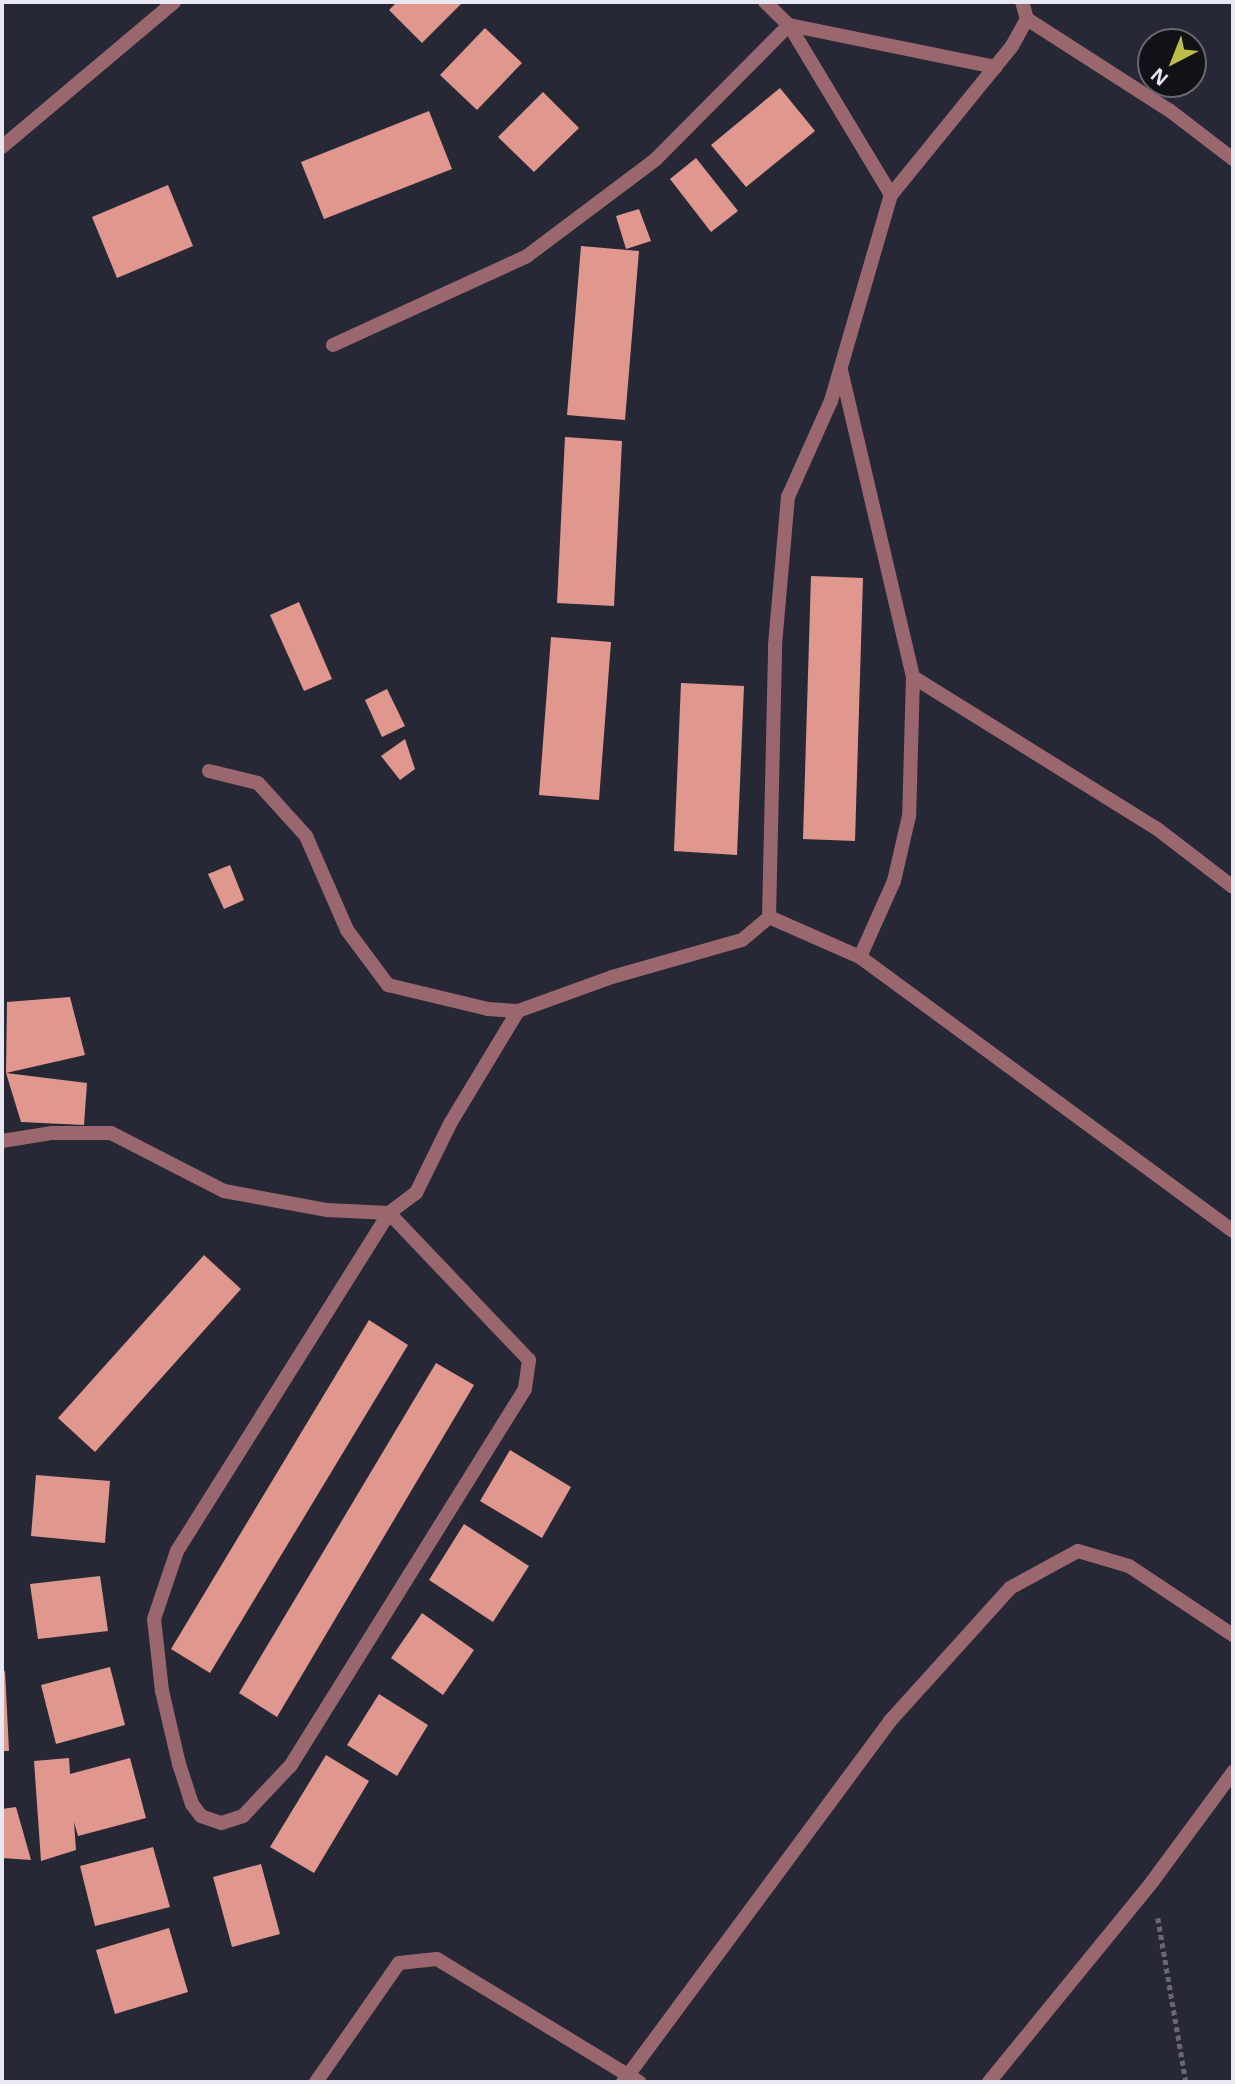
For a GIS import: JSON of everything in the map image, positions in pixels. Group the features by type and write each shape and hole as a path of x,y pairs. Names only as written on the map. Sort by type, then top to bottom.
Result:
{"street":[{"path":"2,147 174,2"},
{"path":"765,2 789,25 891,195"},
{"path":"1022,2 1027,19 1169,110 1233,159"},
{"path":"209,771 258,783 306,836 347,930 388,985 488,1009 518,1011 612,977 742,940 769,918 775,645 788,497 831,401 891,195 996,67 1027,19"},
{"path":"789,25 996,67"},
{"path":"333,345 527,256 656,159 789,25"},
{"path":"840,367 913,677 909,817 894,881 860,957"},
{"path":"913,677 1156,828 1233,887"},
{"path":"769,918 860,957 1233,1231"},
{"path":"2,1141 52,1133 111,1133 224,1191 327,1210 389,1213 529,1360 525,1389 290,1766 243,1816 220,1823 201,1816 189,1794 162,1691 154,1619 177,1551 389,1213 416,1193 493,1047 518,1011"},
{"path":"316,2082 399,1963 437,1959 630,2079 890,1721 1010,1588 1078,1551 1129,1566 1233,1635"},
{"path":"989,2082 1152,1882 1233,1772"}],"path":[{"path":"1152,1882 1186,2082"}],"building":[{"path":"397,2 463,2 422,43 389,10"},
{"path":"485,28 522,63 477,110 440,75"},
{"path":"780,88 815,131 746,187 711,145"},
{"path":"543,92 579,128 534,172 498,137"},
{"path":"429,111 452,169 324,219 301,162"},
{"path":"696,158 738,211 711,232 670,179"},
{"path":"168,185 193,246 117,278 92,217"},
{"path":"639,209 651,241 626,249 616,216"},
{"path":"581,246 639,251 625,420 567,415"},
{"path":"565,437 622,441 614,606 557,603"},
{"path":"811,576 863,578 855,841 803,839"},
{"path":"299,602 332,679 304,691 270,615"},
{"path":"551,637 611,642 599,800 539,795"},
{"path":"681,683 744,686 737,855 674,851"},
{"path":"387,689 405,726 382,737 365,700"},
{"path":"405,739 415,769 400,780 381,756"},
{"path":"230,865 244,900 224,909 208,874"},
{"path":"70,997 85,1055 6,1073 7,1002"},
{"path":"6,1073 87,1083 84,1125 21,1122"},
{"path":"204,1255 241,1289 95,1452 58,1418"},
{"path":"369,1320 408,1345 210,1673 171,1649"},
{"path":"436,1363 474,1385 277,1717 239,1693"},
{"path":"510,1450 571,1487 542,1538 480,1501"},
{"path":"36,1475 110,1481 105,1543 31,1536"},
{"path":"464,1524 529,1566 493,1622 429,1580"},
{"path":"100,1576 108,1631 38,1639 30,1584"},
{"path":"422,1613 474,1650 443,1695 391,1658"},
{"path":"110,1667 125,1725 56,1744 41,1685"},
{"path":"5,1671 9,1751 2,1751 2,1672"},
{"path":"379,1694 428,1725 397,1776 347,1745"},
{"path":"326,1755 369,1781 314,1873 270,1847"},
{"path":"69,1758 70,1774 130,1758 146,1818 78,1836 74,1822 76,1850 41,1861 34,1761"},
{"path":"16,1807 31,1860 2,1858 2,1809"},
{"path":"153,1847 170,1907 95,1926 80,1866"},
{"path":"261,1864 280,1934 232,1947 213,1877"},
{"path":"169,1928 188,1992 115,2014 96,1950"}]}
